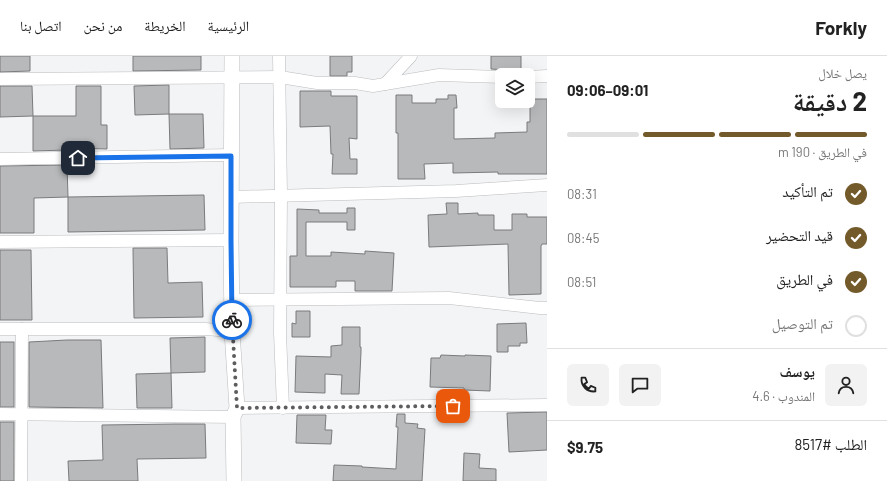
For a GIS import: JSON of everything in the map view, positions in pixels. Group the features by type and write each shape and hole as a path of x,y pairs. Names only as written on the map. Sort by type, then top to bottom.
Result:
{"street":[{"path":"232,56 231,240 235,412 234,481"},
{"path":"279,56 281,195 280,333 283,408"},
{"path":"385,84 411,56"},
{"path":"0,79 280,77 317,83 356,83 373,86 439,75 495,77"},
{"path":"535,76 547,76"},
{"path":"0,159 231,156"},
{"path":"231,197 456,191 547,185"},
{"path":"0,242 231,240"},
{"path":"232,300 449,298 547,308"},
{"path":"0,329 204,328 232,331"},
{"path":"21,481 22,329"},
{"path":"0,414 235,412 283,408 547,405"}],"building":[{"path":"0,56 30,56 30,71 0,72"},
{"path":"133,56 201,56 201,70 133,71"},
{"path":"330,56 352,56 352,72 347,72 347,76 330,76"},
{"path":"491,56 521,56 521,68 491,69"},
{"path":"169,85 169,114 135,115 134,86"},
{"path":"0,86 32,86 33,116 0,117"},
{"path":"76,86 101,86 101,125 107,125 107,149 67,148 67,150 33,151 33,116 76,116"},
{"path":"300,91 331,91 331,96 357,96 357,139 349,138 350,159 357,159 357,174 332,174 333,154 331,154 330,126 300,127"},
{"path":"396,95 412,95 412,103 436,103 436,99 448,99 448,95 456,95 457,108 454,108 454,139 495,138 495,133 527,132 527,122 530,122 530,108 535,108 535,99 547,99 547,174 498,174 498,172 453,173 453,163 424,164 425,179 398,179 398,133 396,133"},
{"path":"169,114 203,114 204,148 170,149"},
{"path":"67,165 68,197 34,198 34,233 0,233 0,166"},
{"path":"204,195 205,230 68,232 68,197"},
{"path":"446,203 458,203 458,214 478,213 478,215 494,215 494,230 512,230 512,214 527,214 527,217 547,217 547,244 542,244 541,246 541,294 509,295 508,244 429,247 428,215 447,214"},
{"path":"347,208 355,208 355,230 347,230 347,222 306,222 306,256 331,256 331,252 365,254 365,251 394,253 392,291 355,291 355,281 336,281 336,287 290,287 290,256 297,256 297,209 319,210 319,213 347,213"},
{"path":"133,248 167,248 168,283 202,282 203,317 134,318"},
{"path":"0,250 31,250 32,320 0,320"},
{"path":"296,311 310,311 310,337 292,337 292,323 296,324"},
{"path":"526,323 527,343 520,343 520,346 508,346 508,352 497,352 497,324"},
{"path":"342,327 360,327 361,352 359,394 341,394 342,375 325,374 325,393 295,392 296,356 331,357 331,346 342,345"},
{"path":"205,337 205,372 171,373 170,338"},
{"path":"101,340 103,408 29,407 29,342"},
{"path":"0,342 14,342 14,407 0,407"},
{"path":"441,355 491,356 490,391 464,390 464,388 430,387 431,358 440,358"},
{"path":"171,373 172,408 137,408 136,374"},
{"path":"547,412 547,450 509,452 507,413"},
{"path":"397,414 405,414 405,423 418,424 417,428 425,429 422,481 333,481 334,465 396,469 398,427 396,427"},
{"path":"297,415 326,415 325,430 332,430 331,444 296,443"},
{"path":"0,422 14,422 14,481 0,481"},
{"path":"205,424 206,458 137,459 138,481 69,481 68,461 103,460 102,425"},
{"path":"464,453 480,454 479,468 496,469 496,481 463,481"}],"way so far":[{"path":"232,320 237,408 453,406"}],"route":[{"path":"78,158 205,155 231,156 232,320"}]}
